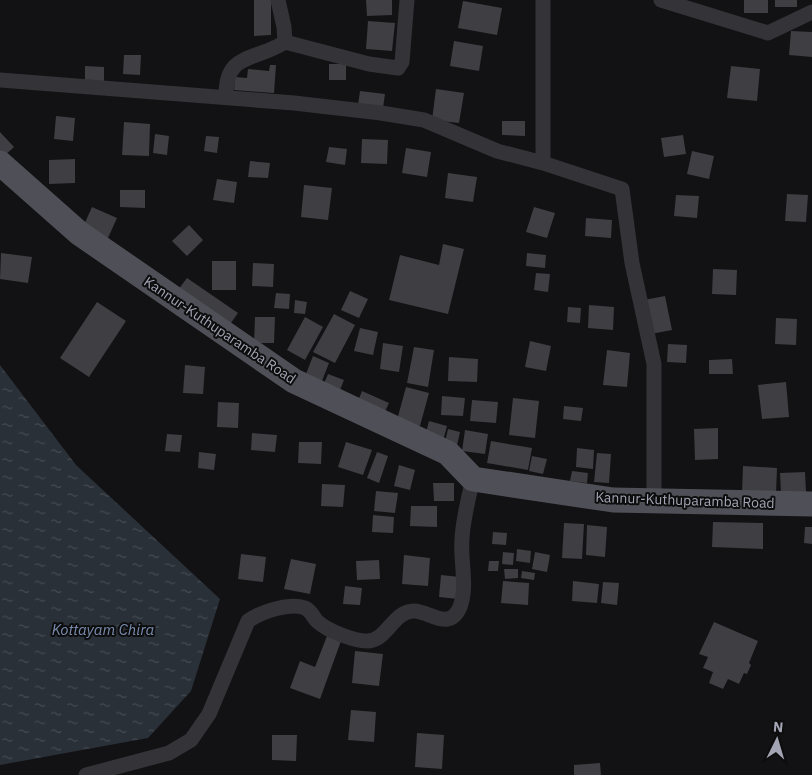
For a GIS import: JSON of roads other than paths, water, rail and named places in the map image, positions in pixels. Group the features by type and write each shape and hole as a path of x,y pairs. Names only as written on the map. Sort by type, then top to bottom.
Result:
{"main road":[{"name":"Kannur-Kuthuparamba Road","path":"0,163 79,232 294,381 448,453 473,480 613,500 812,504"}],"street":[{"path":"278,0 285,42"},
{"path":"226,97 226,84 229,72 238,63 285,42 369,64 398,68 402,62 407,0"},
{"path":"543,0 543,163"},
{"path":"661,0 768,33 812,12"},
{"path":"0,80 294,102 424,120 497,151 543,163 622,189 632,263 654,364 654,501"},
{"path":"86,775 168,754 191,740 209,714 248,621 256,615 280,608 302,607 311,613 318,622 336,632 354,639 368,641 376,639 405,613 412,611 447,620 453,616 460,607 464,582 462,539 473,480"}],"water":[{"name":"Kottayam Chira","path":"0,365 76,465 220,599 191,691 148,738 0,765"}]}
